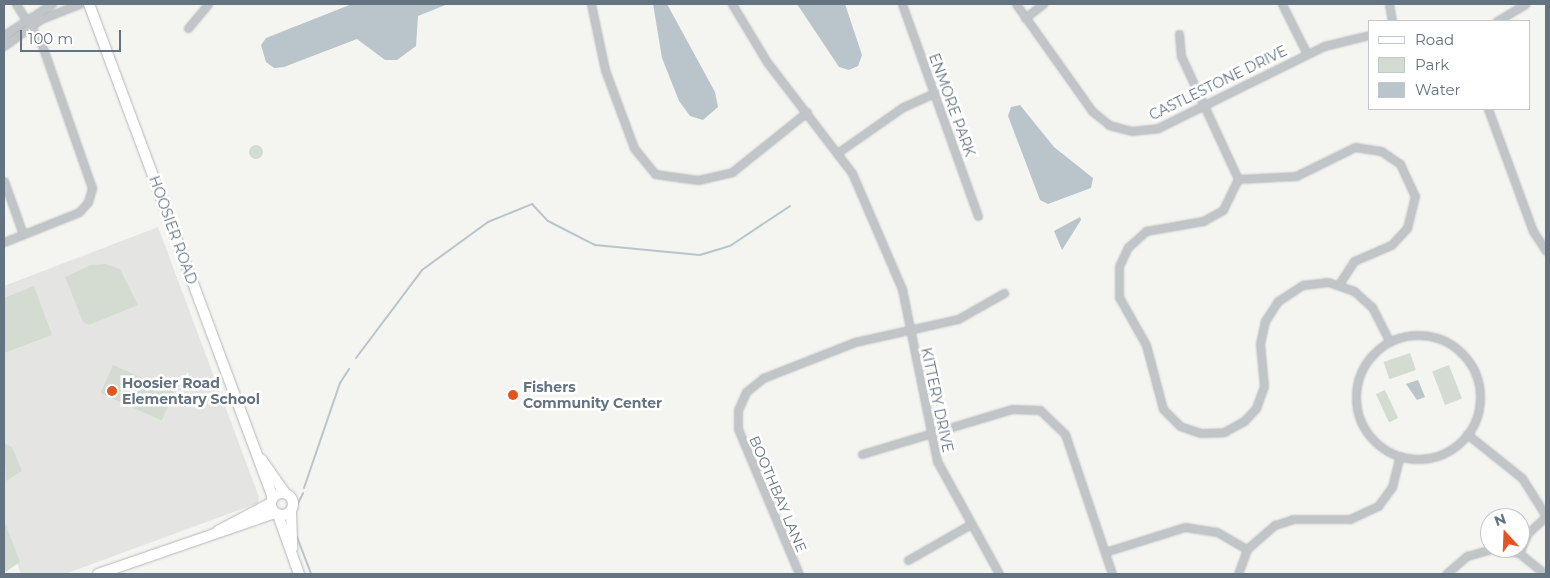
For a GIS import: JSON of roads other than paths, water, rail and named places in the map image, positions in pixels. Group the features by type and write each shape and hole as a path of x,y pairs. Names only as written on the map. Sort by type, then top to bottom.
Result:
{"street":[{"path":"4,242 80,212 88,202 92,188 31,26 16,4"},
{"path":"4,35 25,19 52,4"},
{"path":"4,46 31,26 79,4"},
{"name":"HOOSIER ROAD","path":"89,4 257,455 299,574"},
{"path":"188,28 208,4"},
{"path":"591,4 605,70 631,140 640,160 656,174 690,180 724,175 750,162 808,112"},
{"name":"KITTERY DRIVE","path":"732,4 767,62 840,151 898,277 929,434 941,472 999,574"},
{"name":"ENMORE PARK","path":"902,4 978,216"},
{"name":"CASTLESTONE DRIVE","path":"1016,4 1088,107 1114,127 1151,130 1333,42 1368,35"},
{"path":"1025,18 1043,4"},
{"path":"1282,4 1307,54"},
{"path":"1389,4 1392,20"},
{"path":"1499,20 1525,4"},
{"path":"1178,34 1182,56 1206,105 1238,179 1223,210 1203,221 1146,231 1128,247 1119,266 1119,297 1146,344 1156,392 1168,415 1186,429 1208,434 1244,421 1263,392 1260,338 1273,306 1302,285 1339,284 1367,301 1390,342"},
{"path":"840,151 903,106 935,93"},
{"path":"1488,110 1534,231 1546,251"},
{"path":"1238,179 1296,176 1355,147 1382,151 1400,164 1415,196 1407,228 1391,245 1354,261 1339,284"},
{"path":"4,181 23,234"},
{"name":"BOOTHBAY LANE","path":"799,574 740,436 740,401 763,378 862,340 910,331 958,318 1004,293"},
{"path":"1428,336 1448,343 1464,356 1475,374 1480,395 1476,416 1466,434 1437,455 1400,456 1371,437 1356,403 1364,366 1390,342 1428,336"},
{"path":"862,454 1021,407 1045,412 1066,434 1112,574"},
{"path":"1466,434 1522,478 1546,516 1530,531"},
{"name":"HOOSIER ROAD","path":"257,455 285,493 294,502 290,512 292,551"},
{"path":"1238,574 1247,550 1263,533 1284,521 1343,520 1372,511 1388,494 1400,456"},
{"path":"98,574 218,531 225,532 274,507 285,493"},
{"path":"274,507 290,512"},
{"path":"908,560 971,524"},
{"path":"1105,552 1185,526 1217,532 1247,550"},
{"path":"1446,574 1480,551"},
{"path":"1525,558 1545,574"}],"water":[{"path":"352,4 448,4 418,16 416,46 397,60 385,60 357,39 284,67 274,68 266,62 261,45 266,38"},
{"path":"653,4 667,4 715,92 718,107 703,120 690,116 679,101 662,58"},
{"path":"797,4 845,4 862,55 858,66 849,70 839,67"},
{"path":"1020,105 1054,147 1093,178 1091,188 1048,204 1040,200 1008,116 1011,107"},
{"path":"1080,217 1081,220 1062,250 1054,231"},
{"path":"1418,380 1425,397 1417,400 1406,384"}],"waterway":[{"path":"356,358 422,270 488,222 532,204 548,221 595,245 700,255 730,246 790,206"},
{"path":"304,488 340,383 349,369"},
{"path":"294,511 303,493"},
{"path":"297,537 311,574"}],"place":[{"name":"Hoosier Road Elementary School","path":"112,391"},
{"name":"Fishers Community Center","path":"513,395"}]}
